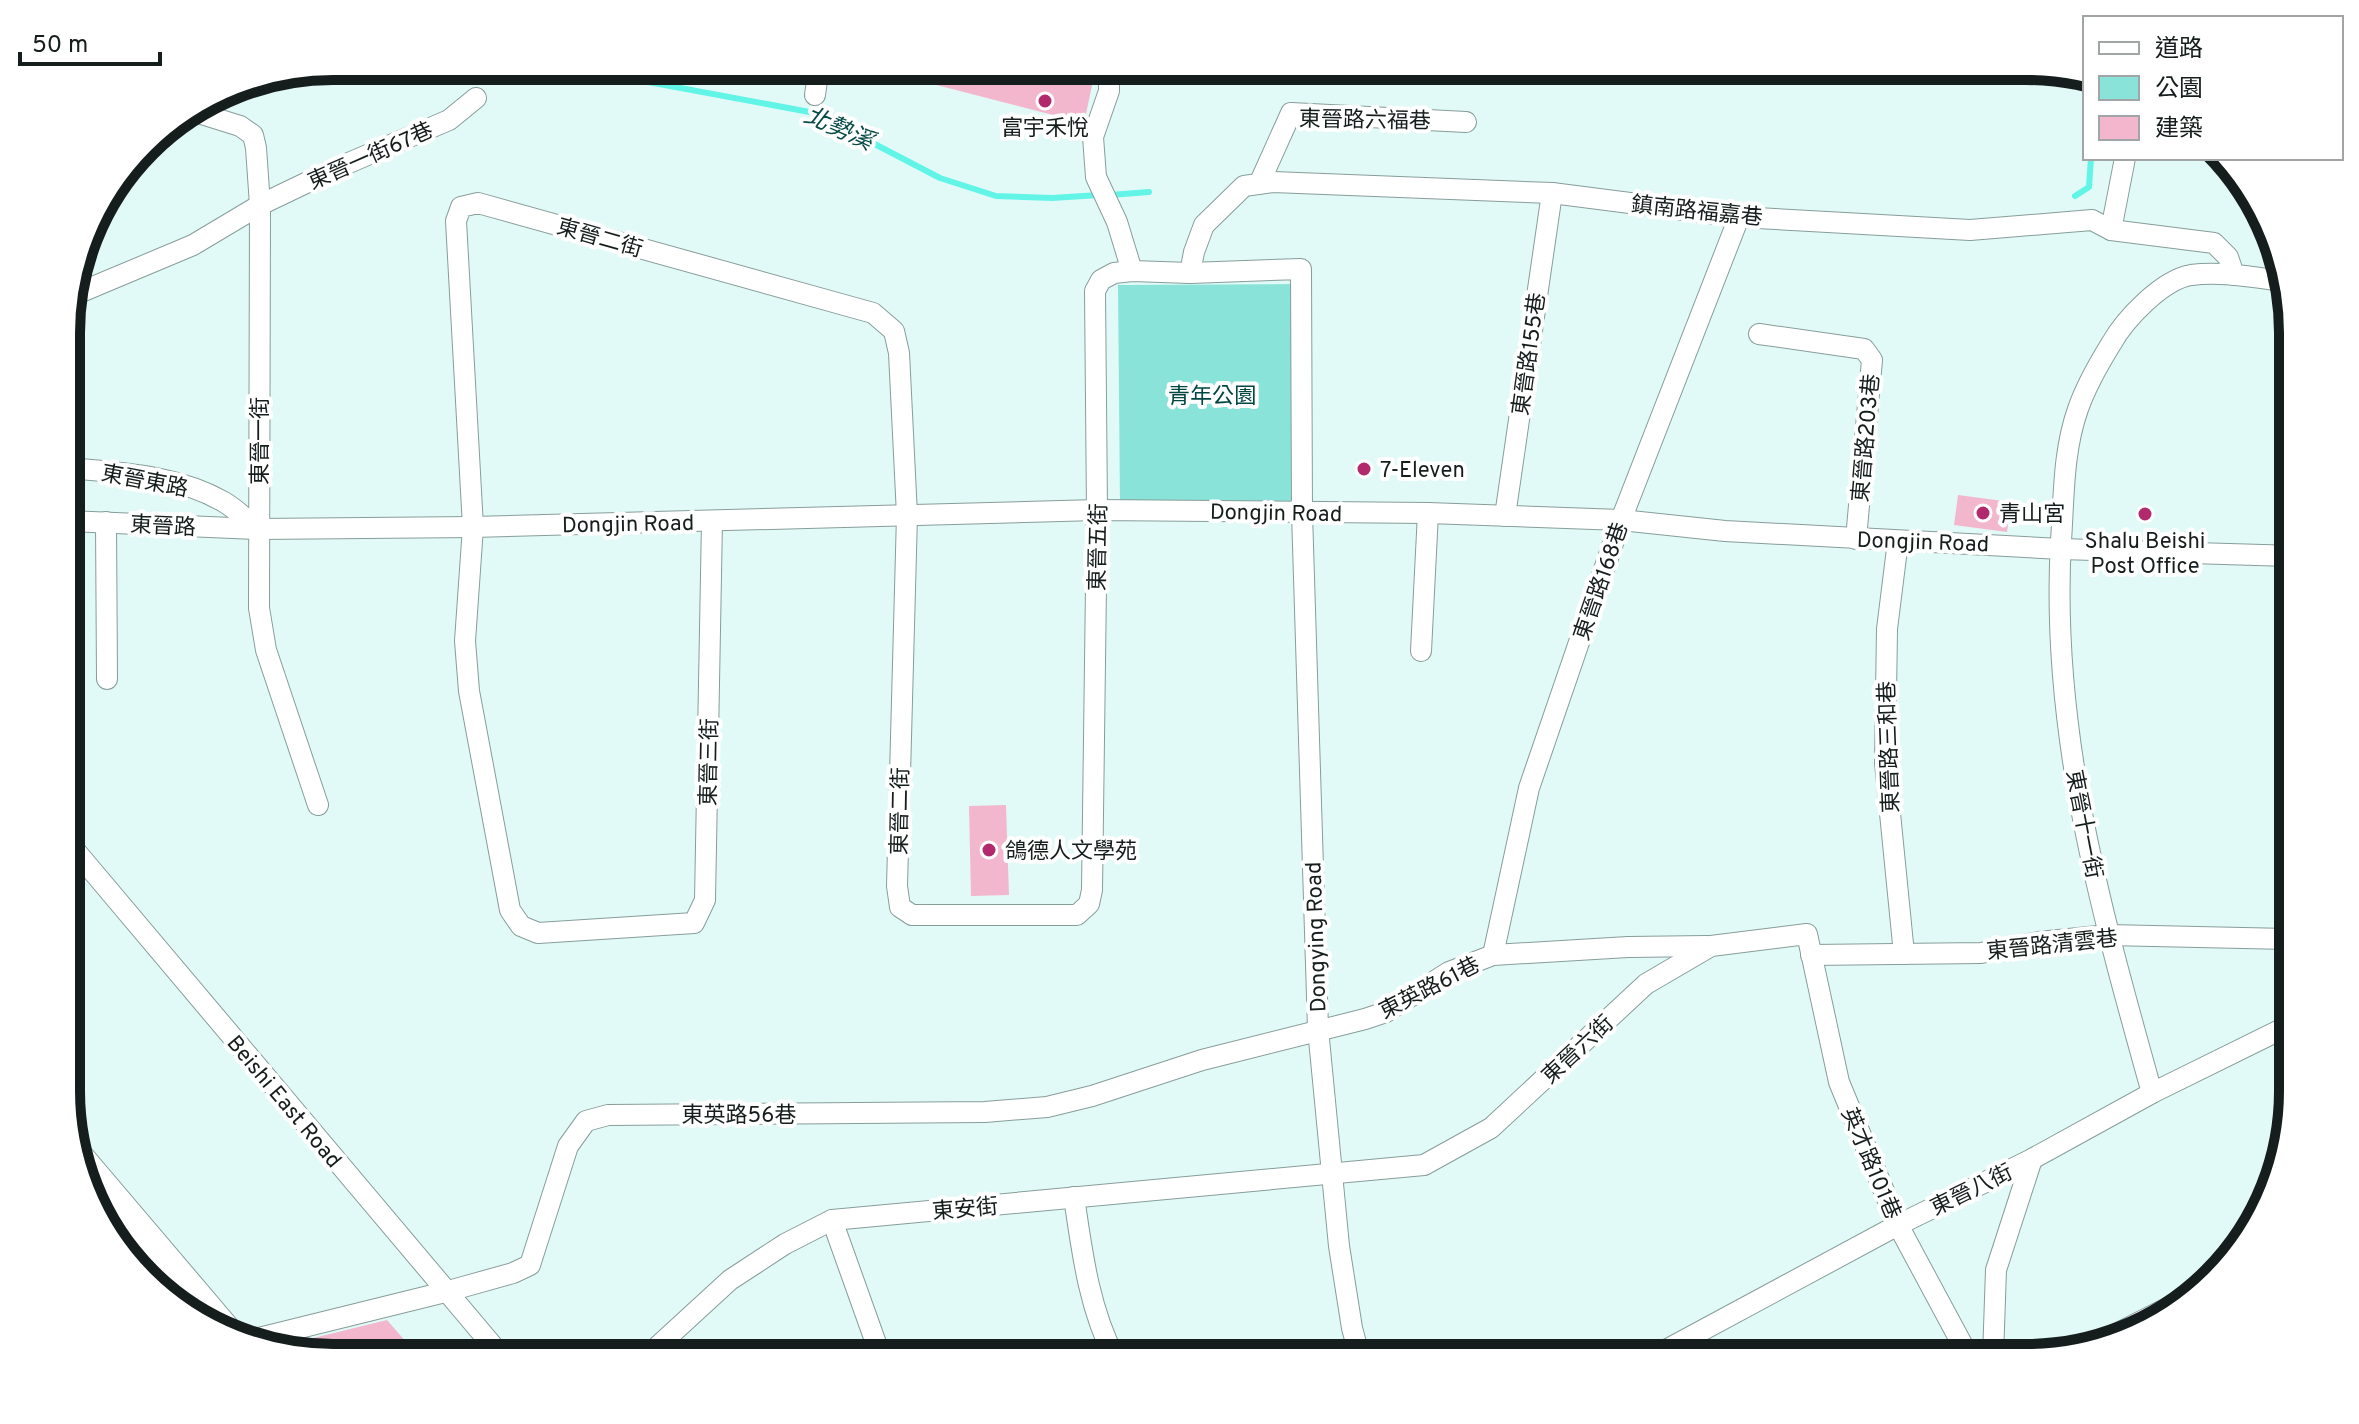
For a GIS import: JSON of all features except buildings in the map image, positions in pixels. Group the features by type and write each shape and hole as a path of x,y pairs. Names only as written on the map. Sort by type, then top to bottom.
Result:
{"main road":[{"path":"93,1171 214,1314"}],"street":[{"path":"815,95 817,80"},
{"path":"1109,80 1109,91 1093,137 1096,177 1117,222 1132,271"},
{"name":"東晉一街67巷","path":"84,291 193,245 260,205 449,120 476,98"},
{"name":"東晉路六福巷","path":"1259,184 1291,113 1466,122"},
{"name":"東晉一街","path":"205,115 240,126 253,135 256,148 260,205 259,608 266,650 318,805"},
{"path":"2111,230 2125,160"},
{"name":"鎮南路福嘉巷","path":"1190,273 1204,225 1244,186 1273,182 1552,193 1739,217 1970,230 2092,220 2111,230 2214,243 2228,257 2234,275"},
{"name":"東晉路155巷","path":"1505,516 1552,193"},
{"name":"東晉二街","path":"617,929 538,933 521,926 510,910 469,691 465,641 473,527 456,221 461,207 478,203 873,313 894,331 899,353 907,515 897,886 900,907 912,915 979,916"},
{"name":"東晉路168巷","path":"1493,955 1529,788 1621,520 1739,217"},
{"name":"東晉五街","path":"979,916 1077,915 1089,904 1092,890 1097,510 1095,291 1101,280 1114,273 1132,271 1190,273 1301,269 1302,513"},
{"path":"2061,549 2066,465 2077,410 2095,370 2119,330 2151,296 2189,275 2234,275 2273,280"},
{"name":"東晉路203巷","path":"1759,334 1864,349 1872,360 1856,539"},
{"name":"東晉東路","path":"80,469 136,474 186,484 226,503 258,529"},
{"name":"Dongjin Road","path":"258,529 473,527 1097,510 1428,513 1621,520 1725,531 1856,539 2278,556"},
{"name":"Dongying Road","path":"1302,513 1318,1029 1339,1246 1356,1343"},
{"path":"1421,651 1428,513"},
{"name":"東晉路","path":"80,521 258,529"},
{"name":"東晉三街","path":"617,929 694,923 705,900 712,521"},
{"path":"106,522 107,679"},
{"name":"東晉路三和巷","path":"1898,541 1887,629 1885,763 1904,954"},
{"name":"東晉十一街","path":"2061,549 2058,618 2061,668 2076,790 2108,935 2152,1093"},
{"name":"Beishi East Road","path":"80,856 491,1344"},
{"name":"東晉六街","path":"1331,1173 1424,1165 1491,1128 1646,984 1711,946 1807,934 1811,955"},
{"name":"東晉路清雲巷","path":"1811,955 1981,953 2039,942 2108,935 2278,939"},
{"path":"1493,955 1628,947 1711,946"},
{"name":"東英路61巷","path":"1318,1029 1386,1012 1449,972 1493,955"},
{"name":"英才路101巷","path":"1811,955 1839,1082 1898,1225 1961,1343"},
{"name":"東英路56巷","path":"269,1335 445,1292 513,1273 530,1265 568,1146 586,1121 608,1115 985,1112 1047,1107 1318,1029"},
{"name":"東晉八街","path":"1678,1343 1898,1225 2278,1031"},
{"path":"1993,1343 1996,1270 2032,1159"},
{"name":"東安街","path":"660,1344 730,1280 785,1244 832,1220 1331,1173"},
{"path":"1074,1197 1085,1270 1107,1344"},
{"path":"832,1220 876,1344"}],"green space":[{"name":"青年公園","path":"1304,284 1305,504 1120,506 1118,285"}],"waterway":[{"name":"北勢溪","path":"613,80 643,81 815,113 940,178 996,196 1052,198 1099,195"},
{"name":"北勢溪","path":"2075,196 2089,187 2091,160"},
{"name":"北勢溪","path":"1110,195 1149,192"}],"place":[{"name":"富宇禾悅","path":"1045,101"},
{"name":"7-Eleven","path":"1364,469"},
{"name":"青山宮","path":"1983,513"},
{"name":"Shalu Beishi Post Office","path":"2145,514"},
{"name":"鴿德人文學苑","path":"989,850"}]}
